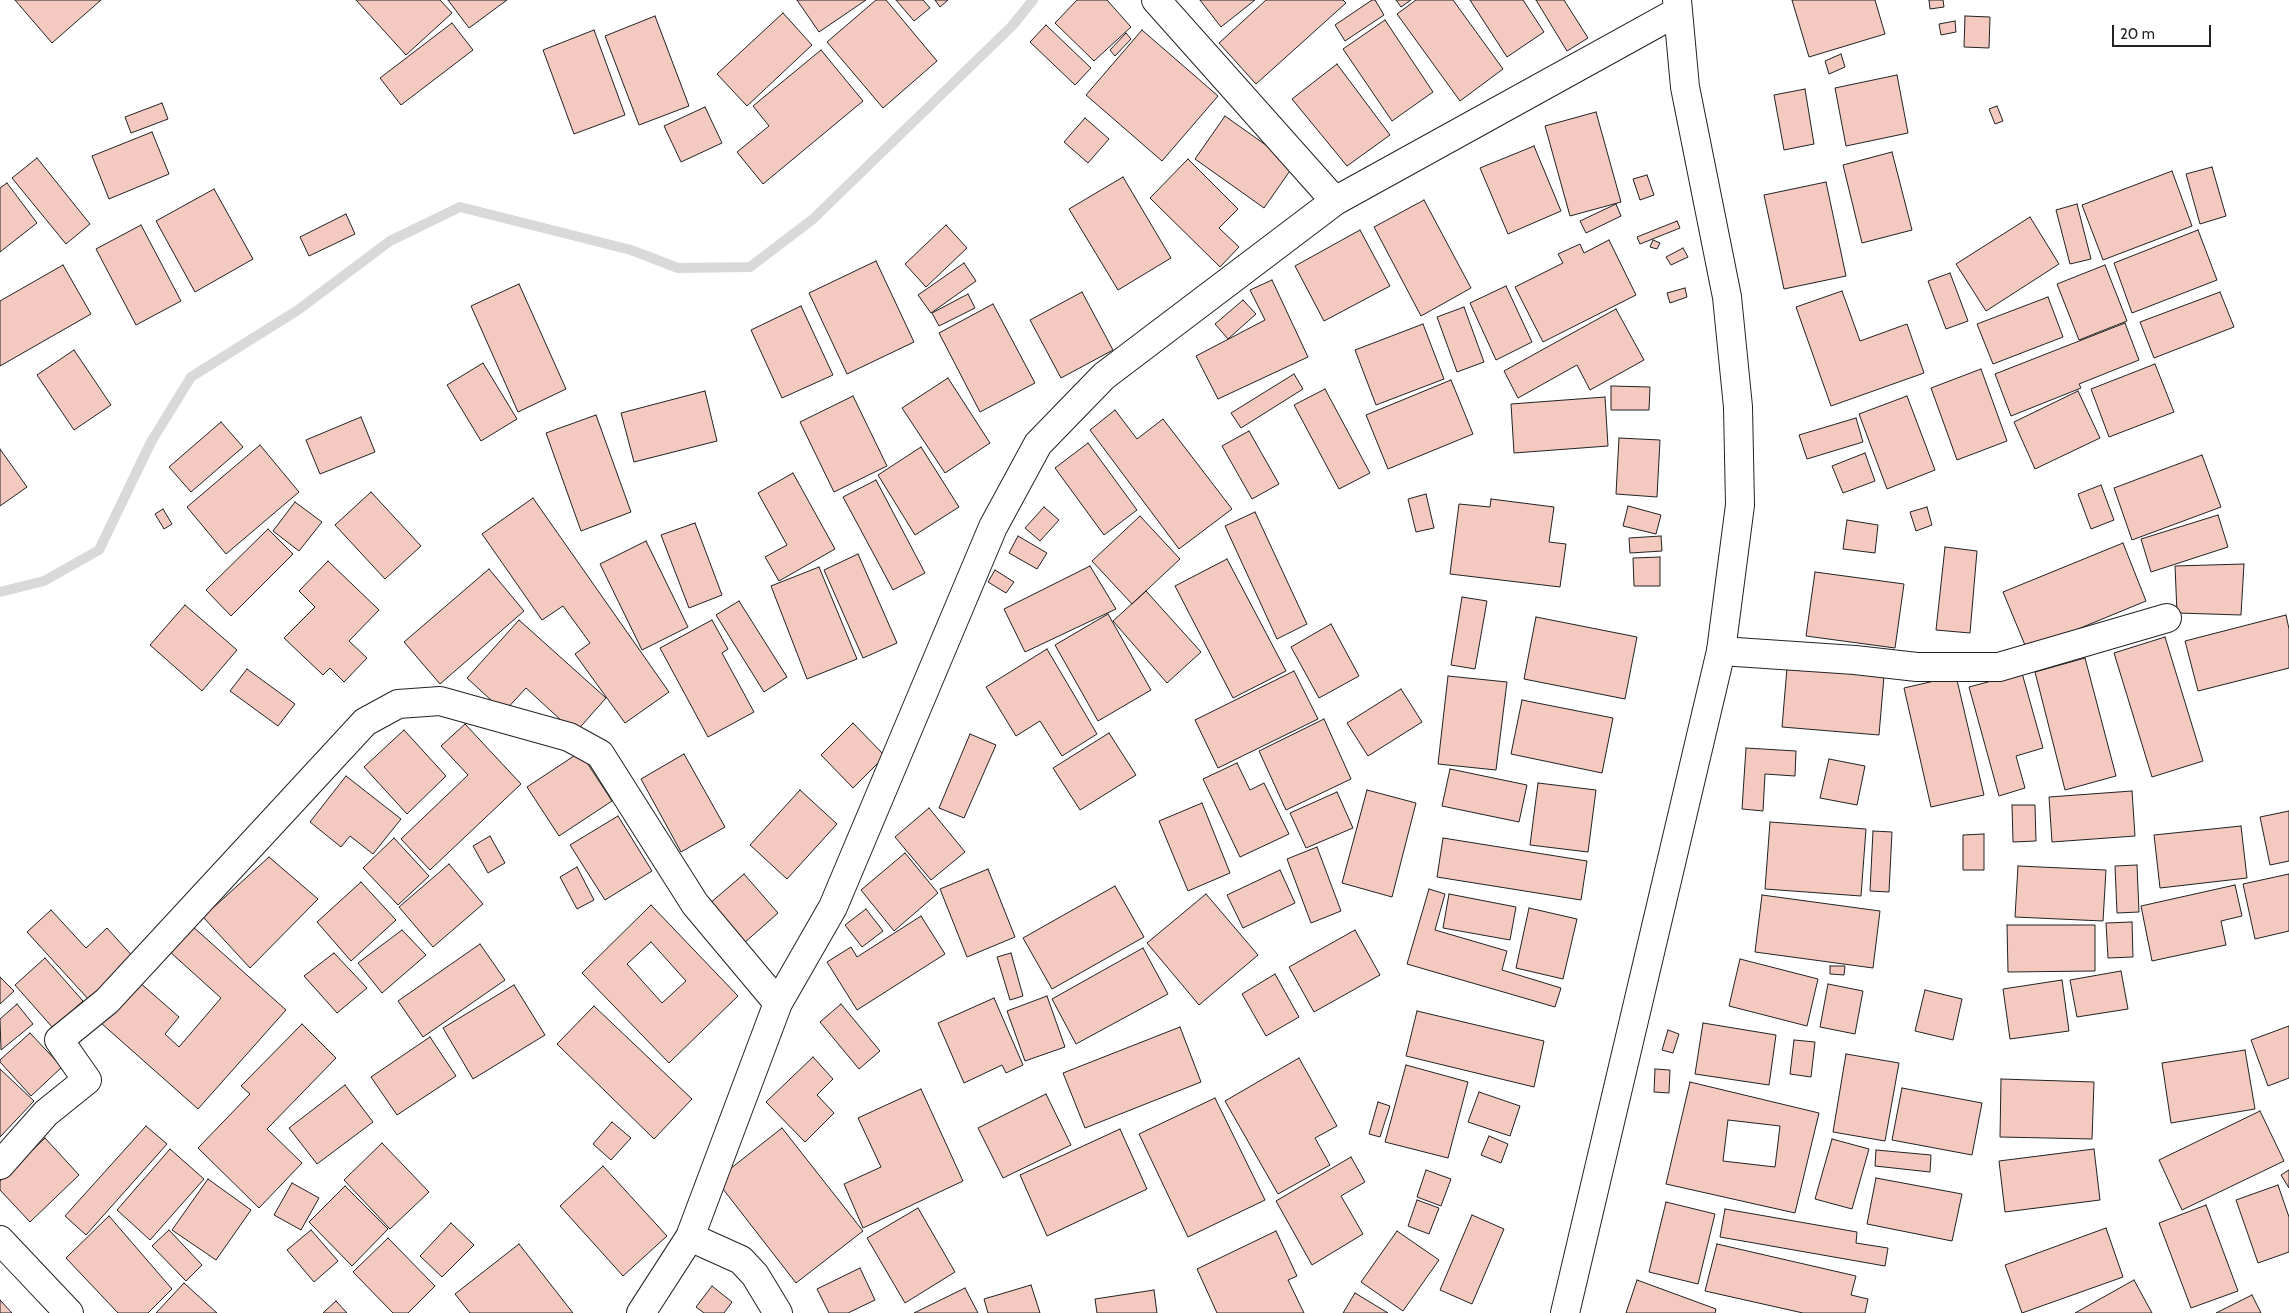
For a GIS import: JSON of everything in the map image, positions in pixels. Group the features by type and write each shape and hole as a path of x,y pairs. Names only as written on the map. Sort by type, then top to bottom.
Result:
{"street":[{"path":"1156,0 1335,201"},
{"path":"641,1313 690,1237 778,1004 833,907 993,527 1038,444 1104,376 1335,201 1677,6 1685,87 1727,297 1738,407 1740,505 1721,651 1565,1313"},
{"path":"1721,651 1855,660 1917,667 1999,667 2167,618"},
{"path":"0,1166 46,1113 87,1080 59,1040 107,1001 365,722 398,704 440,701 570,737 600,754 695,904 778,1004"},
{"path":"690,1237 741,1260 755,1275 778,1313"},
{"path":"0,1240 69,1313"}],"building":[{"path":"15,0 101,0 52,43"},
{"path":"356,0 440,0 452,13 406,55"},
{"path":"448,0 507,0 469,28"},
{"path":"797,0 866,0 819,32"},
{"path":"876,0 886,0 937,61 883,108 827,42"},
{"path":"896,0 923,0 930,8 914,21"},
{"path":"935,0 948,0 940,7"},
{"path":"1077,0 1107,0 1131,27 1094,61 1055,23"},
{"path":"1200,0 1255,0 1221,27"},
{"path":"1266,0 1343,0 1346,3 1256,84 1219,43"},
{"path":"1372,0 1375,0 1384,15 1345,41 1335,25"},
{"path":"1396,0 1411,0 1401,7"},
{"path":"1416,0 1453,0 1503,69 1460,101 1397,14"},
{"path":"1470,0 1523,0 1544,32 1507,57"},
{"path":"1536,0 1564,0 1588,38 1567,51"},
{"path":"1792,0 1875,0 1885,34 1809,57"},
{"path":"1929,0 1943,0 1944,7 1930,9"},
{"path":"783,13 812,45 747,106 717,74"},
{"path":"655,16 689,106 639,125 605,36"},
{"path":"1965,16 1990,17 1989,48 1964,47"},
{"path":"1385,20 1433,92 1392,121 1343,49"},
{"path":"1955,21 1956,32 1941,35 1939,24"},
{"path":"452,23 473,50 401,105 380,78"},
{"path":"1046,25 1091,68 1075,85 1030,42"},
{"path":"594,30 625,115 574,134 543,50"},
{"path":"1142,30 1218,96 1162,161 1086,95"},
{"path":"1126,33 1131,39 1115,56 1110,50"},
{"path":"821,50 863,101 763,184 737,152 769,126 753,106"},
{"path":"1841,54 1845,67 1829,74 1825,61"},
{"path":"1337,64 1390,135 1347,166 1292,99"},
{"path":"1897,75 1908,133 1846,146 1835,88"},
{"path":"1805,89 1814,144 1784,150 1774,95"},
{"path":"162,103 168,119 131,133 125,117"},
{"path":"1997,106 2003,121 1995,124 1989,109"},
{"path":"705,107 722,143 681,162 664,126"},
{"path":"1596,112 1621,202 1570,216 1545,126"},
{"path":"1225,116 1294,165 1264,208 1195,159"},
{"path":"1085,118 1109,139 1088,163 1064,142"},
{"path":"152,132 169,174 109,199 92,156"},
{"path":"1534,146 1561,211 1508,234 1480,168"},
{"path":"1892,152 1912,230 1862,243 1843,165"},
{"path":"37,158 90,224 66,244 12,178"},
{"path":"1188,159 1238,209 1219,228 1239,247 1220,267 1150,198"},
{"path":"2212,167 2226,216 2200,224 2186,174"},
{"path":"2172,171 2192,226 2103,260 2082,205"},
{"path":"1647,175 1654,195 1640,200 1633,179"},
{"path":"1123,177 1171,258 1118,290 1069,209"},
{"path":"1826,182 1846,276 1784,289 1764,195"},
{"path":"7,183 37,223 0,252 0,188"},
{"path":"214,189 253,259 195,292 156,221"},
{"path":"1424,200 1471,288 1421,316 1374,227"},
{"path":"1616,204 1621,216 1586,233 1580,221"},
{"path":"2077,204 2091,259 2070,264 2056,210"},
{"path":"346,214 355,234 309,256 300,237"},
{"path":"2030,217 2059,264 1986,311 1956,264"},
{"path":"1677,221 1680,228 1640,244 1637,237"},
{"path":"141,225 181,301 136,325 96,249"},
{"path":"946,225 967,248 926,287 905,264"},
{"path":"1360,230 1390,286 1324,321 1295,266"},
{"path":"2198,230 2217,280 2132,313 2114,263"},
{"path":"1609,240 1636,295 1543,342 1515,287 1563,263 1558,254 1580,244 1584,253"},
{"path":"1653,240 1660,243 1657,249 1650,247"},
{"path":"1683,248 1688,257 1671,265 1666,257"},
{"path":"876,261 914,342 847,374 809,293"},
{"path":"964,263 976,281 931,313 918,295"},
{"path":"63,265 91,314 0,366 0,301"},
{"path":"2105,265 2127,321 2079,340 2057,284"},
{"path":"1950,273 1968,321 1946,329 1928,281"},
{"path":"1272,280 1308,357 1218,399 1196,356 1265,320 1250,290"},
{"path":"519,284 566,389 518,412 471,306"},
{"path":"1506,286 1532,342 1496,360 1470,303"},
{"path":"1685,288 1687,297 1670,303 1667,293"},
{"path":"1842,291 1860,341 1907,324 1924,373 1831,406 1796,307"},
{"path":"1082,292 1113,350 1061,378 1030,320"},
{"path":"2220,292 2234,327 2154,358 2140,322"},
{"path":"968,294 975,308 939,326 932,313"},
{"path":"2048,297 2063,337 1993,364 1977,324"},
{"path":"1243,300 1256,314 1228,339 1215,324"},
{"path":"993,304 1035,383 980,412 939,333"},
{"path":"801,306 833,375 782,398 751,330"},
{"path":"1464,307 1484,362 1457,372 1437,317"},
{"path":"1616,309 1644,360 1590,390 1577,365 1518,398 1504,371"},
{"path":"2125,323 2139,360 2079,384 2081,388 2011,416 1995,374"},
{"path":"1423,324 1444,379 1376,405 1355,350"},
{"path":"74,350 111,405 74,430 37,375"},
{"path":"483,363 517,419 481,441 447,385"},
{"path":"2155,364 2174,412 2109,437 2091,389"},
{"path":"1981,369 2007,441 1957,460 1931,388"},
{"path":"1294,374 1303,389 1241,428 1231,413"},
{"path":"948,378 990,443 945,473 902,408"},
{"path":"1451,380 1473,434 1388,469 1366,415"},
{"path":"1611,386 1650,387 1649,410 1611,410"},
{"path":"1325,389 1370,473 1339,489 1294,405"},
{"path":"705,391 717,441 634,462 621,413"},
{"path":"2078,391 2100,438 2035,469 2014,422"},
{"path":"853,396 887,466 834,492 800,422"},
{"path":"1907,396 1935,470 1887,489 1859,414"},
{"path":"1605,397 1608,446 1514,453 1511,404"},
{"path":"1115,410 1137,439 1163,419 1232,509 1179,549 1090,430"},
{"path":"596,415 631,512 581,531 546,433"},
{"path":"361,417 375,452 320,474 306,440"},
{"path":"1856,418 1863,442 1807,459 1799,435"},
{"path":"221,422 243,447 191,492 169,467"},
{"path":"1249,431 1279,484 1252,499 1222,446"},
{"path":"1619,438 1660,440 1657,497 1616,494"},
{"path":"1088,443 1137,510 1104,535 1055,468"},
{"path":"260,445 299,492 226,554 187,507"},
{"path":"921,447 959,507 915,535 878,475"},
{"path":"0,449 27,487 0,506"},
{"path":"1865,453 1875,481 1843,493 1832,466"},
{"path":"2202,455 2221,507 2132,540 2114,488"},
{"path":"793,473 835,549 779,581 765,557 787,545 758,493"},
{"path":"876,480 925,573 893,590 843,497"},
{"path":"2101,485 2114,520 2091,529 2078,494"},
{"path":"371,492 421,546 385,579 335,525"},
{"path":"1426,494 1434,528 1416,532 1408,499"},
{"path":"533,498 669,692 625,723 575,654 590,643 563,606 542,620 482,534"},
{"path":"1491,499 1554,507 1549,542 1566,544 1560,587 1450,574 1459,504 1490,507"},
{"path":"295,502 322,522 299,551 273,531"},
{"path":"1628,506 1661,515 1656,534 1623,526"},
{"path":"1044,507 1059,520 1040,541 1025,528"},
{"path":"1927,507 1932,525 1916,531 1910,512"},
{"path":"163,509 172,524 164,529 155,514"},
{"path":"1255,512 1307,624 1277,639 1225,526"},
{"path":"2218,515 2228,547 2151,572 2141,539"},
{"path":"1140,516 1180,559 1132,604 1092,561"},
{"path":"1847,520 1878,525 1875,553 1843,549"},
{"path":"695,523 722,595 689,608 661,535"},
{"path":"268,529 293,554 231,616 206,590"},
{"path":"1018,536 1047,553 1037,569 1009,553"},
{"path":"1661,536 1662,551 1630,553 1629,538"},
{"path":"646,541 688,627 642,650 600,564"},
{"path":"2123,543 2146,601 2027,650 2003,592"},
{"path":"1945,547 1977,551 1970,633 1936,630"},
{"path":"858,554 897,643 863,658 824,570"},
{"path":"1660,557 1660,586 1634,586 1633,558"},
{"path":"1227,559 1286,671 1233,698 1175,586"},
{"path":"328,561 379,610 349,641 367,658 344,682 330,668 323,675 284,638 315,607 299,591"},
{"path":"2244,564 2241,615 2177,613 2175,566"},
{"path":"1090,566 1116,609 1025,652 1004,609"},
{"path":"819,567 857,659 807,679 771,586"},
{"path":"489,569 524,611 440,684 404,642"},
{"path":"995,570 1014,582 1006,593 988,582"},
{"path":"1815,572 1904,584 1895,648 1806,636"},
{"path":"1146,591 1201,652 1167,683 1113,621"},
{"path":"1462,597 1487,601 1475,669 1451,665"},
{"path":"739,601 787,677 764,692 716,615"},
{"path":"185,605 237,650 202,691 150,645"},
{"path":"1108,614 1151,690 1098,721 1055,645"},
{"path":"2286,615 2289,629 2289,668 2198,691 2185,641"},
{"path":"1536,617 1637,637 1625,699 1524,679"},
{"path":"519,620 606,698 575,733 526,688 504,712 467,678"},
{"path":"712,620 728,649 722,653 754,712 708,737 660,648"},
{"path":"1331,624 1359,676 1319,698 1291,647"},
{"path":"2165,637 2203,761 2152,777 2114,653"},
{"path":"1047,649 1097,734 1062,756 1040,721 1016,736 986,687"},
{"path":"2085,658 2116,776 2065,790 2035,672"},
{"path":"1787,668 1884,676 1879,735 1782,727"},
{"path":"247,669 295,704 278,726 230,691"},
{"path":"1294,671 1318,719 1218,768 1195,720"},
{"path":"2022,673 2043,748 2016,756 2025,788 1999,796 1969,687"},
{"path":"1448,676 1507,682 1496,770 1438,764"},
{"path":"1956,676 1984,795 1931,807 1904,688"},
{"path":"1401,689 1422,722 1368,756 1347,723"},
{"path":"1522,700 1613,718 1602,773 1511,754"},
{"path":"1324,719 1351,779 1286,810 1259,751"},
{"path":"853,723 885,756 853,788 821,755"},
{"path":"465,724 521,784 430,870 401,839 468,775 441,746"},
{"path":"404,730 446,776 407,814 364,767"},
{"path":"1109,733 1136,775 1080,810 1053,768"},
{"path":"970,734 996,745 964,818 939,808"},
{"path":"1746,748 1796,751 1795,776 1765,774 1763,811 1742,809"},
{"path":"580,752 612,801 559,836 527,787"},
{"path":"684,754 725,827 681,852 641,779"},
{"path":"1829,759 1865,766 1857,805 1820,798"},
{"path":"1237,763 1250,790 1264,783 1289,834 1240,857 1203,779"},
{"path":"1450,769 1527,785 1519,822 1442,806"},
{"path":"346,776 401,819 373,854 350,836 341,847 310,822"},
{"path":"1538,783 1596,790 1588,852 1530,845"},
{"path":"800,790 837,824 787,879 750,845"},
{"path":"1367,790 1416,803 1392,897 1342,883"},
{"path":"2132,791 2135,836 2052,842 2049,797"},
{"path":"1337,792 1353,828 1306,848 1290,813"},
{"path":"1202,803 1230,873 1188,891 1159,821"},
{"path":"2012,805 2035,805 2036,841 2013,842"},
{"path":"929,808 965,852 931,880 895,837"},
{"path":"2289,811 2289,861 2270,865 2260,817"},
{"path":"618,816 652,871 605,900 570,845"},
{"path":"1770,822 1866,829 1861,896 1765,889"},
{"path":"2241,826 2247,878 2160,888 2154,835"},
{"path":"1873,831 1892,832 1889,892 1870,891"},
{"path":"1984,834 1984,870 1963,870 1963,835"},
{"path":"490,836 505,863 488,873 473,846"},
{"path":"394,838 429,876 398,905 363,868"},
{"path":"1443,838 1587,861 1581,900 1437,877"},
{"path":"1317,847 1341,911 1311,923 1287,859"},
{"path":"905,853 938,893 894,931 861,890"},
{"path":"269,857 318,899 250,968 203,917"},
{"path":"449,864 483,904 433,947 399,907"},
{"path":"2137,865 2139,912 2117,913 2115,866"},
{"path":"2018,866 2106,870 2103,921 2015,917"},
{"path":"577,867 594,900 577,909 560,877"},
{"path":"988,869 1015,937 967,957 940,889"},
{"path":"1280,870 1295,903 1243,928 1227,895"},
{"path":"744,874 778,913 743,944 709,904"},
{"path":"2289,874 2289,931 2255,939 2243,884"},
{"path":"361,882 396,920 351,961 317,922"},
{"path":"2235,885 2242,916 2221,921 2226,945 2152,961 2141,906"},
{"path":"1115,886 1144,937 1052,989 1023,938"},
{"path":"1429,889 1445,894 1435,930 1507,951 1502,970 1561,988 1555,1007 1407,964"},
{"path":"1206,894 1258,955 1199,1005 1147,943"},
{"path":"1449,894 1516,907 1510,940 1443,928"},
{"path":"1762,895 1880,911 1873,968 1755,952"},
{"path":"651,905 738,996 669,1063 582,973","holes":["651,942 686,981 662,1003 627,964"]},
{"path":"1529,908 1577,919 1563,979 1516,968"},
{"path":"866,909 883,931 862,947 845,925"},
{"path":"51,910 86,948 107,928 135,959 90,1001 27,932"},
{"path":"921,916 945,954 857,1010 827,962 851,947 857,957"},
{"path":"2132,922 2133,957 2108,958 2106,923"},
{"path":"191,925 286,1010 198,1109 101,1023 138,981 179,1017 165,1034 179,1047 221,998 169,951"},
{"path":"2007,925 2095,925 2095,971 2008,972"},
{"path":"402,930 426,955 382,993 358,963"},
{"path":"1355,930 1380,975 1314,1012 1289,967"},
{"path":"480,944 505,980 423,1037 398,1001"},
{"path":"1143,948 1168,994 1076,1044 1052,999"},
{"path":"334,953 367,988 337,1013 304,976"},
{"path":"1011,953 1023,996 1010,1000 997,957"},
{"path":"45,958 83,1001 53,1028 15,985"},
{"path":"1740,959 1818,979 1807,1026 1729,1006"},
{"path":"1830,966 1845,966 1844,975 1830,974"},
{"path":"2121,971 2128,1009 2077,1017 2070,980"},
{"path":"1275,974 1299,1017 1266,1036 1242,994"},
{"path":"0,977 14,991 0,1004"},
{"path":"2062,980 2069,1031 2010,1039 2003,989"},
{"path":"1828,984 1863,991 1855,1034 1820,1027"},
{"path":"514,985 545,1035 473,1079 443,1028"},
{"path":"1925,990 1962,999 1953,1040 1915,1031"},
{"path":"1047,996 1065,1047 1025,1061 1007,1011"},
{"path":"994,998 1023,1065 1006,1073 1002,1065 964,1083 938,1023"},
{"path":"17,1004 33,1024 1,1050 0,1019"},
{"path":"841,1004 880,1051 859,1069 820,1022"},
{"path":"594,1006 692,1099 654,1139 557,1044"},
{"path":"1417,1011 1544,1041 1534,1087 1406,1056"},
{"path":"1703,1023 1776,1035 1769,1085 1695,1074"},
{"path":"302,1024 336,1058 267,1129 302,1163 259,1208 198,1148 250,1094 241,1086"},
{"path":"2289,1026 2289,1078 2268,1086 2251,1040"},
{"path":"1180,1027 1201,1082 1085,1128 1063,1073"},
{"path":"1668,1030 1679,1034 1673,1053 1662,1050"},
{"path":"30,1033 62,1067 31,1096 0,1062"},
{"path":"430,1037 456,1076 397,1115 371,1077"},
{"path":"1794,1040 1815,1042 1811,1077 1790,1074"},
{"path":"2245,1050 2255,1109 2171,1123 2162,1063"},
{"path":"1846,1054 1899,1063 1885,1141 1833,1132"},
{"path":"813,1057 833,1079 817,1095 834,1113 805,1142 766,1102"},
{"path":"1299,1058 1337,1126 1315,1138 1330,1165 1278,1194 1225,1101"},
{"path":"1406,1065 1468,1082 1448,1158 1385,1142"},
{"path":"0,1069 34,1101 0,1137"},
{"path":"1655,1069 1670,1070 1669,1093 1654,1092"},
{"path":"2001,1079 2094,1082 2092,1139 2000,1137"},
{"path":"1690,1082 1819,1113 1795,1213 1666,1184","holes":["1728,1120 1780,1126 1775,1167 1723,1161"]},
{"path":"345,1085 373,1122 317,1164 289,1128"},
{"path":"1902,1088 1982,1103 1972,1155 1892,1140"},
{"path":"921,1089 963,1181 863,1228 844,1184 881,1167 858,1118"},
{"path":"1479,1092 1520,1106 1510,1136 1468,1122"},
{"path":"1046,1094 1071,1145 1003,1178 978,1128"},
{"path":"1215,1098 1265,1200 1188,1237 1139,1134"},
{"path":"1378,1102 1390,1106 1380,1137 1369,1134"},
{"path":"2260,1111 2284,1161 2182,1210 2159,1160"},
{"path":"612,1122 631,1138 611,1160 593,1144"},
{"path":"146,1126 167,1144 86,1235 65,1216"},
{"path":"782,1128 863,1231 796,1283 716,1180"},
{"path":"1120,1129 1147,1189 1047,1236 1020,1175"},
{"path":"1489,1136 1508,1144 1501,1163 1481,1155"},
{"path":"45,1138 79,1175 30,1222 0,1190 0,1181"},
{"path":"1832,1139 1869,1149 1852,1209 1815,1199"},
{"path":"382,1143 429,1192 390,1229 344,1180"},
{"path":"170,1149 204,1179 150,1240 117,1210"},
{"path":"2094,1149 2100,1200 2005,1212 1999,1161"},
{"path":"1876,1150 1931,1155 1930,1172 1875,1166"},
{"path":"1351,1157 1365,1182 1341,1196 1363,1234 1312,1265 1276,1201"},
{"path":"603,1166 667,1236 623,1276 560,1206"},
{"path":"1426,1170 1451,1179 1441,1206 1417,1197"},
{"path":"2289,1170 2289,1188 2281,1175"},
{"path":"1876,1178 1962,1194 1952,1241 1867,1224"},
{"path":"208,1179 251,1210 216,1260 172,1230"},
{"path":"292,1183 319,1198 301,1230 274,1215"},
{"path":"2278,1185 2289,1217 2289,1252 2258,1263 2236,1200"},
{"path":"345,1186 388,1229 352,1266 309,1222"},
{"path":"1417,1200 1439,1208 1429,1234 1408,1226"},
{"path":"1666,1202 1715,1214 1698,1284 1649,1272"},
{"path":"2206,1205 2238,1291 2191,1308 2159,1223"},
{"path":"918,1208 955,1272 905,1303 867,1238"},
{"path":"1725,1209 1857,1232 1856,1243 1888,1248 1885,1266 1720,1237"},
{"path":"1472,1215 1504,1229 1472,1304 1440,1290"},
{"path":"109,1216 172,1289 148,1313 118,1313 66,1258"},
{"path":"451,1223 474,1245 442,1277 420,1256"},
{"path":"2106,1228 2123,1277 2022,1313 2005,1265"},
{"path":"169,1230 202,1265 186,1281 152,1246"},
{"path":"311,1230 338,1261 314,1282 287,1250"},
{"path":"1276,1231 1297,1276 1288,1280 1304,1313 1217,1313 1197,1269"},
{"path":"1397,1231 1439,1260 1403,1311 1361,1282"},
{"path":"388,1238 435,1286 408,1313 393,1313 353,1272"},
{"path":"519,1244 573,1313 470,1313 455,1294"},
{"path":"1717,1244 1856,1276 1851,1295 1868,1299 1865,1313 1803,1313 1705,1291"},
{"path":"860,1268 875,1300 848,1313 829,1313 817,1289"},
{"path":"1637,1280 1716,1309 1715,1313 1626,1313"},
{"path":"2134,1280 2152,1313 2075,1313"},
{"path":"184,1283 217,1313 156,1313"},
{"path":"1031,1285 1040,1313 988,1313 984,1299"},
{"path":"712,1286 732,1302 724,1313 704,1313 696,1307"},
{"path":"965,1288 978,1313 914,1313"},
{"path":"1154,1290 1157,1313 1097,1313 1095,1299"},
{"path":"1355,1293 1388,1313 1343,1313"},
{"path":"2252,1295 2261,1313 2216,1313"},
{"path":"0,1300 12,1313 0,1313"},
{"path":"336,1301 347,1313 323,1313"}],"waterway":[{"path":"0,592 44,581 99,550 151,442 191,377 298,310 390,241 460,207 631,250 678,268 750,267 813,219 1012,26 1033,0"}]}
